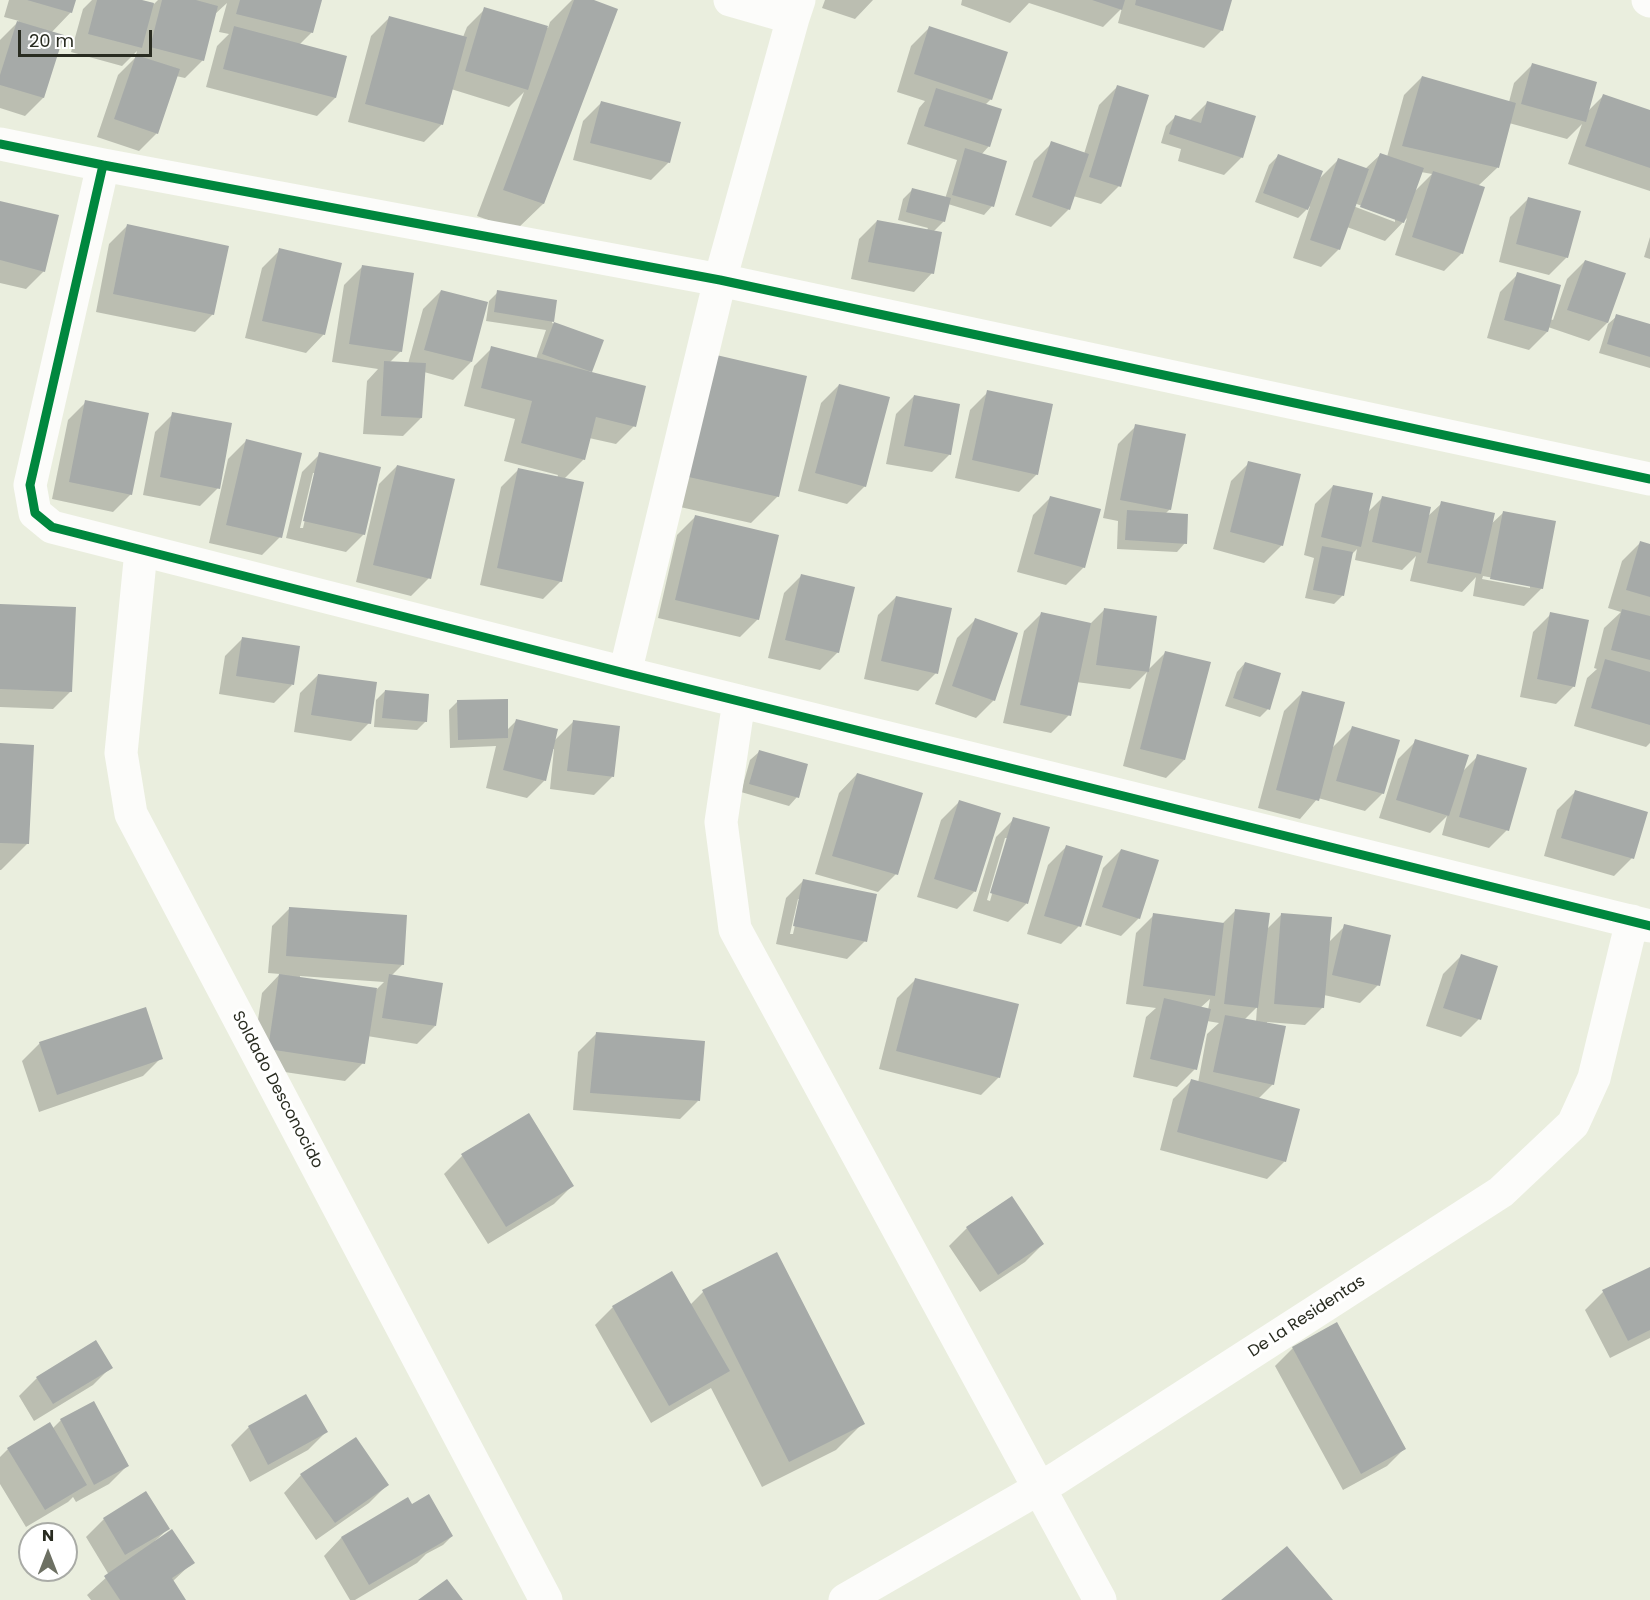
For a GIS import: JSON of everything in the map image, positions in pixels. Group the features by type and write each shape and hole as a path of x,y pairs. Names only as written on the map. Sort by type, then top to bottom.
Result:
{"street":[{"path":"625,673 720,280 796,9 730,0"},
{"path":"0,144 720,280 1650,479"},
{"path":"104,165 30,484 35,513 52,527 625,673 1641,924"},
{"name":"Soldado Desconocido","path":"141,551 121,753 131,814 546,1600"},
{"path":"739,701 721,822 735,929 1100,1600"},
{"name":"De La Residentas","path":"845,1600 1076,1465 1501,1192 1573,1124 1594,1078 1641,924"}],"building":[{"path":"27,0 76,0 72,13"},
{"path":"97,0 142,0 154,3 142,48 88,34"},
{"path":"162,0 196,0 218,6 204,61 150,47"},
{"path":"240,0 322,0 313,33 236,14"},
{"path":"574,0 594,0 618,9 544,204 503,190"},
{"path":"1092,0 1125,0 1122,10"},
{"path":"1136,0 1232,0 1223,31 1135,5"},
{"path":"484,7 548,26 528,90 465,71"},
{"path":"389,16 467,37 443,125 365,104"},
{"path":"17,21 64,35 44,98 0,85 0,75"},
{"path":"234,26 347,56 336,98 223,69"},
{"path":"929,26 1008,52 992,100 914,74"},
{"path":"136,55 180,69 158,134 114,119"},
{"path":"1532,63 1597,82 1586,122 1521,104"},
{"path":"1422,76 1516,103 1499,168 1402,146"},
{"path":"1117,85 1149,95 1121,187 1089,177"},
{"path":"936,88 1002,109 990,147 924,126"},
{"path":"1603,94 1650,110 1650,168 1585,146"},
{"path":"601,101 681,122 670,163 590,143"},
{"path":"1207,101 1256,116 1243,158 1169,134 1175,115 1201,123"},
{"path":"1051,141 1089,154 1070,210 1032,197"},
{"path":"965,148 1007,161 994,207 952,195"},
{"path":"1380,153 1424,168 1404,223 1360,207"},
{"path":"1278,154 1323,171 1308,210 1263,193"},
{"path":"1338,158 1369,169 1340,250 1310,240"},
{"path":"1433,171 1485,187 1463,254 1412,237"},
{"path":"912,188 951,198 945,222 906,212"},
{"path":"1528,197 1581,211 1568,258 1516,244"},
{"path":"0,201 59,215 45,272 0,260"},
{"path":"877,220 942,232 934,274 868,262"},
{"path":"127,224 229,246 214,315 113,294"},
{"path":"279,248 342,263 325,335 262,321"},
{"path":"1585,260 1626,273 1608,323 1567,310"},
{"path":"362,265 414,273 402,352 349,344"},
{"path":"1517,272 1561,285 1548,332 1504,320"},
{"path":"441,290 488,302 472,362 424,350"},
{"path":"497,290 557,300 554,322 494,312"},
{"path":"1616,314 1650,324 1650,357 1607,344"},
{"path":"554,322 604,340 592,372 542,354"},
{"path":"491,346 646,386 636,427 596,417 585,460 521,443 532,401 481,388"},
{"path":"712,354 807,376 779,497 684,476"},
{"path":"384,361 426,363 422,418 381,416"},
{"path":"839,384 890,397 866,487 815,473"},
{"path":"987,390 1053,404 1038,475 972,460"},
{"path":"914,395 960,404 951,455 904,446"},
{"path":"85,400 149,413 132,495 69,482"},
{"path":"172,412 232,423 220,489 160,477"},
{"path":"1135,424 1186,434 1171,510 1120,500"},
{"path":"246,439 302,453 282,538 226,525"},
{"path":"319,452 381,467 365,535 303,521"},
{"path":"1248,461 1301,474 1283,546 1230,532"},
{"path":"397,465 455,479 431,579 373,565"},
{"path":"518,468 584,482 562,582 497,568"},
{"path":"1333,485 1373,493 1361,547 1321,537"},
{"path":"1050,496 1101,509 1085,568 1034,554"},
{"path":"1382,496 1431,507 1421,553 1372,542"},
{"path":"1441,501 1495,513 1481,574 1427,563"},
{"path":"1127,510 1188,514 1187,544 1125,540"},
{"path":"1503,511 1556,521 1543,589 1490,579"},
{"path":"695,515 779,535 759,620 675,600"},
{"path":"1640,541 1650,544 1650,597 1626,590"},
{"path":"1322,546 1353,552 1344,596 1313,590"},
{"path":"801,574 855,587 839,653 785,640"},
{"path":"896,596 952,608 938,674 881,661"},
{"path":"0,604 76,607 72,692 0,689"},
{"path":"1104,608 1157,616 1149,672 1096,665"},
{"path":"1622,609 1650,616 1650,660 1611,650"},
{"path":"1041,612 1091,623 1071,716 1020,705"},
{"path":"1550,612 1589,620 1575,687 1537,679"},
{"path":"975,618 1018,633 995,701 952,686"},
{"path":"242,637 300,646 294,685 236,676"},
{"path":"1165,651 1211,662 1185,760 1140,749"},
{"path":"1605,659 1650,672 1650,725 1591,708"},
{"path":"1245,662 1281,673 1270,710 1233,698"},
{"path":"318,674 377,682 371,724 311,715"},
{"path":"385,690 429,694 427,722 382,718"},
{"path":"1302,691 1345,702 1319,801 1276,790"},
{"path":"508,699 508,738 458,740 457,700"},
{"path":"516,719 558,729 546,781 503,770"},
{"path":"573,720 620,726 614,777 567,771"},
{"path":"1352,726 1400,740 1384,794 1336,781"},
{"path":"1415,739 1469,755 1449,816 1396,800"},
{"path":"0,743 34,745 29,844 0,843"},
{"path":"759,750 808,764 799,798 749,784"},
{"path":"1477,754 1527,768 1509,831 1459,817"},
{"path":"857,773 923,793 898,875 832,856"},
{"path":"1575,790 1648,812 1634,859 1561,838"},
{"path":"959,800 1001,813 976,892 934,879"},
{"path":"1013,817 1050,827 1028,904 990,893"},
{"path":"1066,845 1103,856 1081,927 1044,916"},
{"path":"1121,849 1159,860 1140,919 1102,907"},
{"path":"803,879 877,894 867,942 793,926"},
{"path":"289,907 407,915 404,965 286,956"},
{"path":"1235,909 1270,913 1258,1008 1224,1004"},
{"path":"1153,913 1224,923 1215,996 1143,986"},
{"path":"1281,913 1332,917 1324,1008 1274,1004"},
{"path":"1344,924 1391,935 1380,986 1332,975"},
{"path":"1461,954 1498,966 1481,1020 1443,1008"},
{"path":"279,974 377,988 365,1064 268,1049"},
{"path":"389,974 443,983 436,1026 382,1018"},
{"path":"915,978 1019,1004 1000,1078 896,1051"},
{"path":"1164,998 1211,1009 1197,1070 1150,1059"},
{"path":"146,1007 163,1059 57,1095 39,1042"},
{"path":"1225,1015 1286,1026 1274,1085 1213,1072"},
{"path":"596,1032 705,1041 700,1101 590,1093"},
{"path":"1191,1079 1300,1109 1286,1162 1177,1132"},
{"path":"529,1113 574,1186 506,1227 461,1154"},
{"path":"1012,1196 1044,1244 998,1275 966,1227"},
{"path":"777,1252 865,1424 789,1462 702,1290"},
{"path":"1650,1267 1650,1330 1628,1341 1602,1290"},
{"path":"672,1271 730,1371 669,1406 612,1306"},
{"path":"1337,1322 1406,1449 1361,1474 1292,1347"},
{"path":"96,1340 113,1368 53,1404 36,1377"},
{"path":"306,1394 328,1432 268,1465 248,1426"},
{"path":"94,1401 129,1466 94,1485 60,1419"},
{"path":"50,1422 87,1485 45,1510 7,1448"},
{"path":"356,1437 389,1485 335,1523 300,1474"},
{"path":"146,1491 170,1529 125,1555 103,1518"},
{"path":"429,1494 453,1536 369,1585 341,1537 408,1497 412,1504"},
{"path":"172,1529 195,1563 172,1578 186,1600 120,1600 104,1576"},
{"path":"1287,1546 1333,1600 1221,1600"},
{"path":"447,1579 463,1600 418,1600"}],"cycle path":[{"path":"0,144 720,280 1650,479"},
{"path":"103,165 30,485 35,513 52,527 625,673 1650,926"}]}
